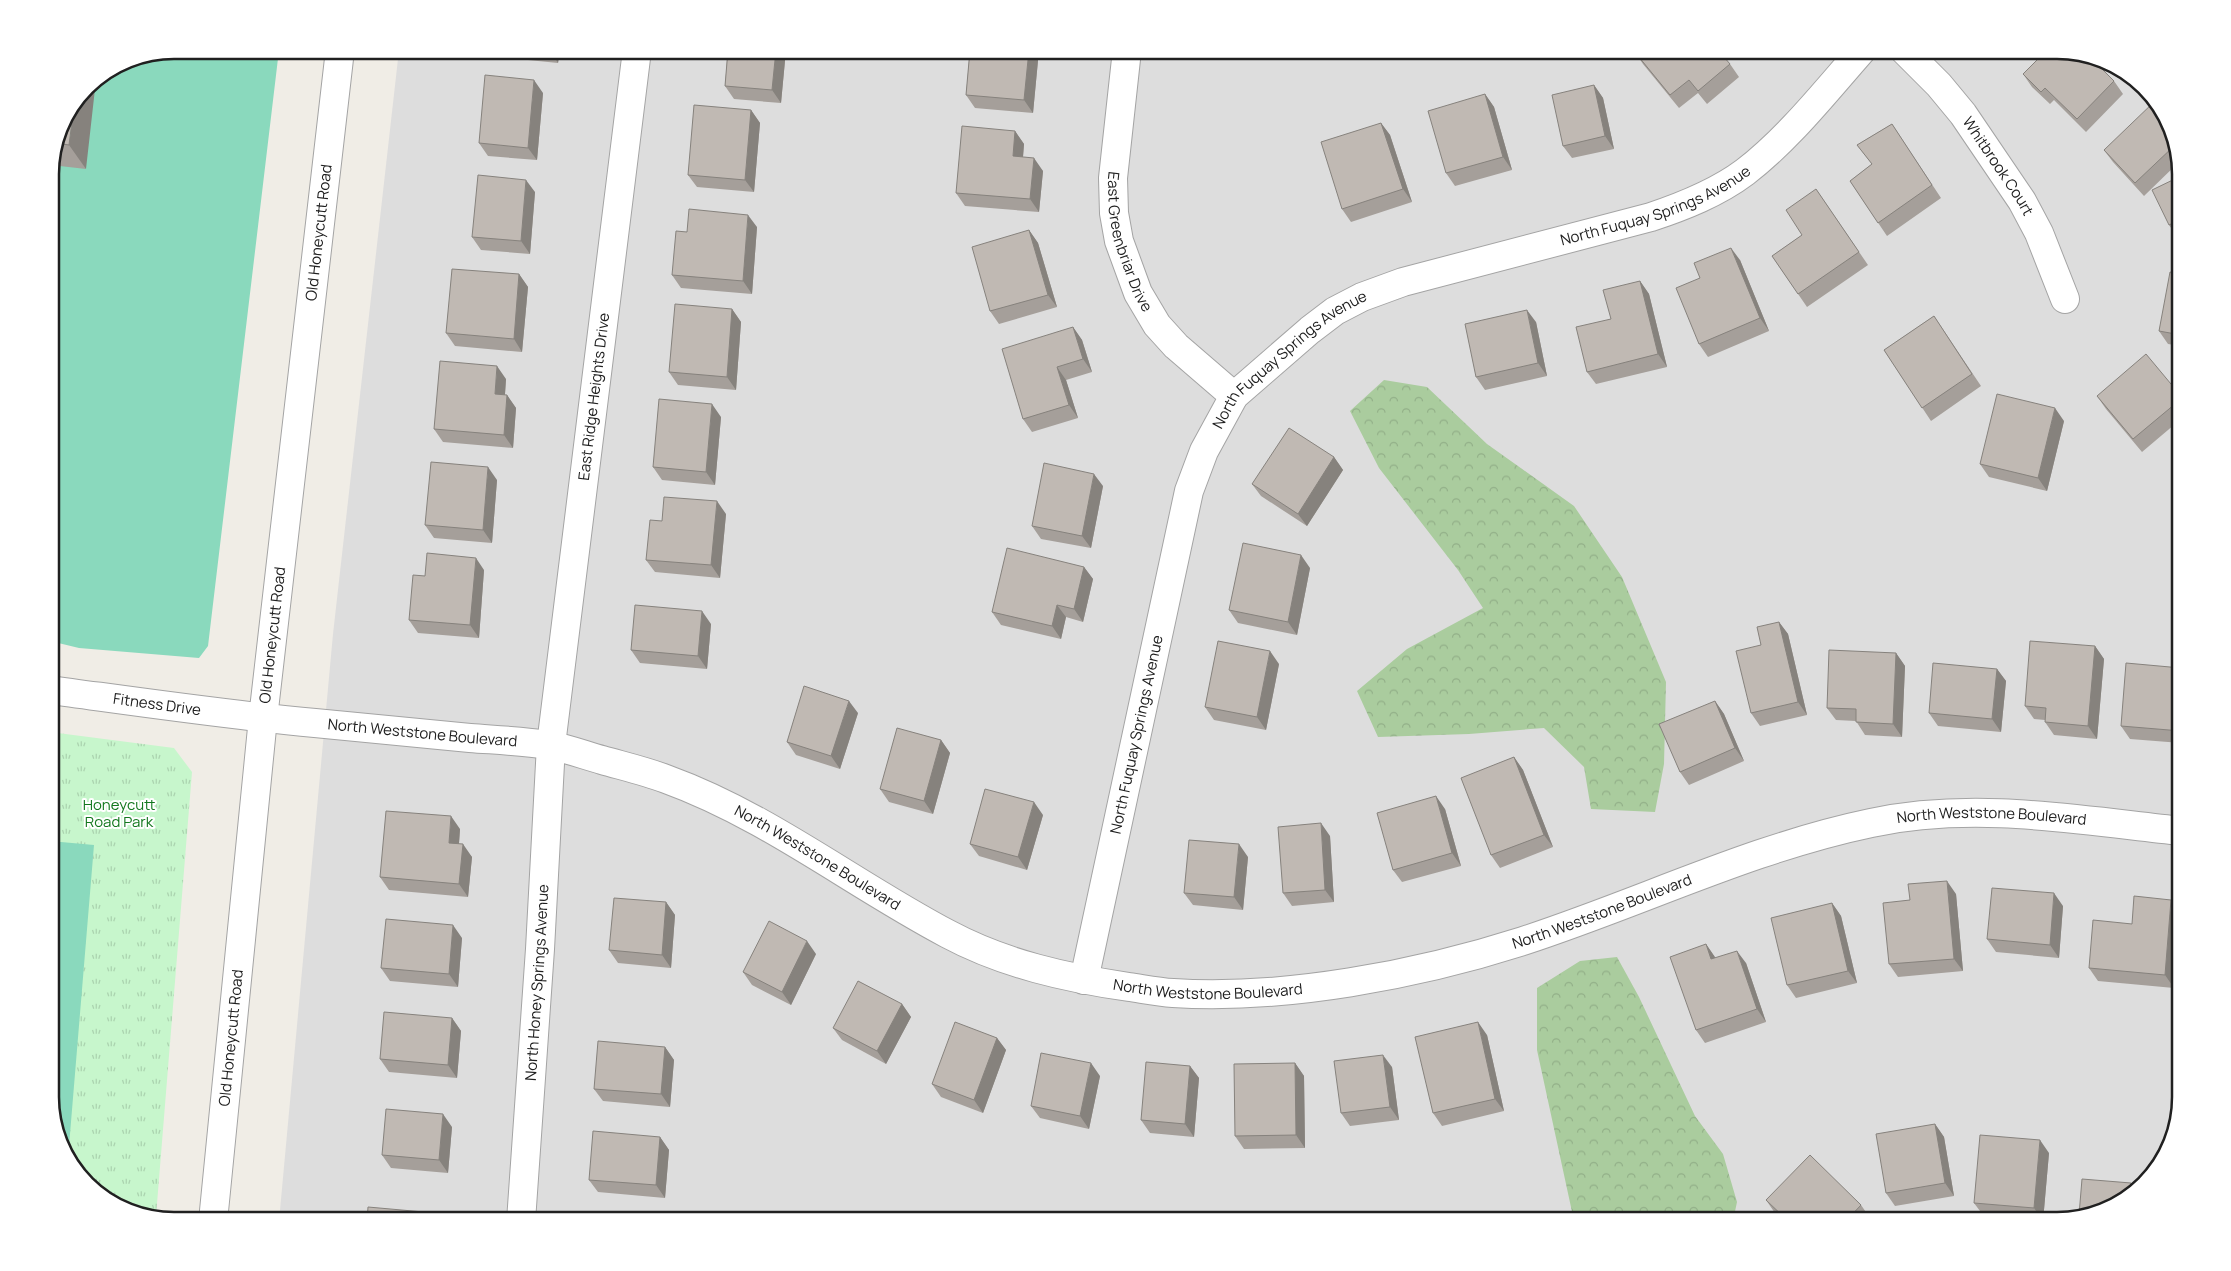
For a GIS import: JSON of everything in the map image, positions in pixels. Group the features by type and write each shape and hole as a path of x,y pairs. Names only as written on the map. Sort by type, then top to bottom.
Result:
{"street":[{"name":"Old Honeycutt Road","path":"214,1212 263,718 339,59"},
{"name":"East Ridge Heights Drive","path":"551,745 635,59"},
{"name":"East Greenbriar Drive","path":"1126,59 1113,178 1114,213 1119,241 1138,293 1157,325 1176,346 1234,396"},
{"name":"North Fuquay Springs Avenue","path":"1084,980 1189,491 1204,451 1234,396 1310,330 1336,311 1362,297 1403,282 1651,217 1690,204 1744,172 1771,148 1854,59"},
{"name":"Whitbrook Court","path":"1913,59 1939,85 1963,114 2022,201 2039,233 2065,299"},
{"name":"Fitness Drive","path":"59,691 263,718"},
{"name":"North Weststone Boulevard","path":"263,718 551,745 666,779 722,803 779,833 947,934 982,951 1018,963 1084,980 1169,993 1222,994 1336,984 1464,958 1525,940 1690,878 1761,854 1868,823 1911,816 1960,812 2010,812 2172,830"},
{"name":"North Honey Springs Avenue","path":"522,1212 540,949 551,745"}],"shaded area":[{"path":"398,59 2057,59 2087,63 2115,74 2144,98 2153,110 2166,137 2172,167 2172,1097 2168,1127 2157,1155 2127,1188 2115,1197 2087,1208 2057,1212 280,1212 333,634"}],"green space":[{"path":"167,59 278,59 208,646 199,658 79,648 59,643 59,167 63,144 71,123 87,98 110,78 130,68 152,61"},
{"path":"1384,380 1427,387 1487,444 1574,506 1622,577 1666,682 1664,764 1655,812 1591,809 1584,767 1544,728 1469,734 1378,737 1357,691 1407,649 1483,608 1458,570 1379,468 1350,411"},
{"name":"Honeycutt Road Park","path":"59,733 174,748 192,772 156,1210 144,1208 116,1197 87,1173 71,1148 61,1119 59,1104"},
{"path":"59,842 94,845 69,1144 61,1119 59,1104"},
{"path":"1617,957 1639,997 1695,1116 1723,1154 1737,1202 1735,1212 1572,1212 1537,1050 1537,988 1580,961"}],"building":[{"path":"727,59 775,59 772,90 725,86"},
{"path":"969,59 1028,59 1024,100 966,95"},
{"path":"1641,59 1726,59 1730,64 1698,91 1689,80 1670,95"},
{"path":"2038,59 2072,60 2101,68 2114,81 2077,119 2045,88 2041,92 2023,74"},
{"path":"485,75 534,80 528,148 479,143"},
{"path":"1594,85 1605,136 1563,146 1552,95"},
{"path":"1485,94 1503,157 1446,173 1428,111"},
{"path":"694,105 751,110 745,180 688,175"},
{"path":"2150,106 2160,123 2170,150 2135,183 2104,150"},
{"path":"72,121 69,145 63,144"},
{"path":"1381,123 1403,189 1342,209 1321,142"},
{"path":"1892,124 1932,185 1878,223 1850,181 1872,164 1857,145"},
{"path":"962,126 1015,131 1013,156 1034,158 1030,199 956,193"},
{"path":"478,175 526,180 521,241 472,237"},
{"path":"2172,180 2172,224 2169,225 2152,190"},
{"path":"1816,189 1859,252 1798,294 1772,256 1802,235 1786,210"},
{"path":"689,209 748,215 743,281 672,275 676,231 687,232"},
{"path":"1029,230 1048,295 990,311 972,247"},
{"path":"1731,248 1760,318 1699,344 1676,288 1700,278 1694,263"},
{"path":"452,269 519,274 514,339 446,333"},
{"path":"2170,272 2172,272 2172,333 2159,331"},
{"path":"1640,281 1658,354 1587,372 1576,327 1611,319 1603,290"},
{"path":"675,304 732,309 727,377 669,372"},
{"path":"1527,310 1538,363 1476,377 1465,324"},
{"path":"1934,316 1972,374 1922,408 1884,350"},
{"path":"1073,327 1083,359 1057,367 1069,405 1023,419 1002,349"},
{"path":"2146,354 2172,385 2172,406 2133,439 2097,396"},
{"path":"440,361 497,366 495,394 507,395 504,435 434,429"},
{"path":"1997,394 2055,408 2038,478 1980,464"},
{"path":"659,399 712,404 706,472 653,467"},
{"path":"1289,428 1334,457 1298,514 1252,484"},
{"path":"431,462 488,467 483,530 425,525"},
{"path":"1044,463 1094,474 1082,536 1032,526"},
{"path":"664,497 717,501 711,565 646,560 650,520 662,521"},
{"path":"1243,543 1301,555 1288,622 1229,610"},
{"path":"1007,548 1084,567 1074,609 1057,605 1052,626 992,612"},
{"path":"427,553 476,558 470,625 409,620 413,575 425,576"},
{"path":"635,605 702,611 698,656 631,650"},
{"path":"1779,622 1798,702 1751,713 1736,651 1761,645 1757,627"},
{"path":"1218,641 1270,651 1257,717 1205,707"},
{"path":"2030,641 2095,646 2088,726 2045,722 2046,708 2025,706"},
{"path":"1829,650 1896,653 1893,724 1856,722 1856,709 1827,708"},
{"path":"1933,663 1997,669 1992,719 1929,713"},
{"path":"2126,663 2172,667 2172,730 2121,726"},
{"path":"804,686 849,701 831,756 787,742"},
{"path":"1715,701 1735,748 1680,772 1659,724"},
{"path":"897,728 941,740 924,801 880,789"},
{"path":"1514,757 1544,835 1491,855 1461,778"},
{"path":"985,789 1034,802 1018,857 970,844"},
{"path":"1436,796 1452,853 1393,870 1377,813"},
{"path":"386,811 451,816 449,843 463,844 459,884 380,877"},
{"path":"1321,823 1325,890 1283,893 1278,827"},
{"path":"1189,840 1239,844 1234,897 1184,893"},
{"path":"1947,881 1954,959 1889,964 1883,903 1910,900 1908,884"},
{"path":"1992,888 2054,893 2050,945 1987,939"},
{"path":"2134,896 2171,900 2165,975 2089,968 2093,920 2132,924"},
{"path":"614,898 666,902 662,955 609,950"},
{"path":"1832,903 1848,971 1787,985 1771,918"},
{"path":"386,919 453,925 449,974 381,968"},
{"path":"769,921 807,941 782,992 743,972"},
{"path":"1706,944 1711,959 1737,951 1757,1009 1696,1030 1670,957"},
{"path":"858,981 902,1004 877,1051 833,1028"},
{"path":"384,1012 452,1018 448,1065 380,1059"},
{"path":"955,1022 997,1038 974,1100 932,1084"},
{"path":"1478,1022 1495,1099 1433,1113 1415,1037"},
{"path":"598,1041 665,1047 661,1094 594,1089"},
{"path":"1041,1053 1091,1063 1080,1116 1031,1106"},
{"path":"1383,1055 1390,1107 1341,1113 1334,1061"},
{"path":"1146,1062 1190,1066 1185,1124 1141,1120"},
{"path":"1295,1063 1296,1135 1235,1136 1234,1064"},
{"path":"386,1109 443,1114 439,1160 382,1155"},
{"path":"1935,1124 1945,1183 1886,1193 1876,1134"},
{"path":"593,1131 660,1137 656,1185 589,1180"},
{"path":"1980,1135 2040,1140 2034,1208 1974,1203"},
{"path":"1810,1155 1861,1205 1854,1212 1779,1212 1766,1200"},
{"path":"2082,1179 2131,1183 2115,1197 2079,1210"},
{"path":"368,1207 424,1212 368,1212"}]}
